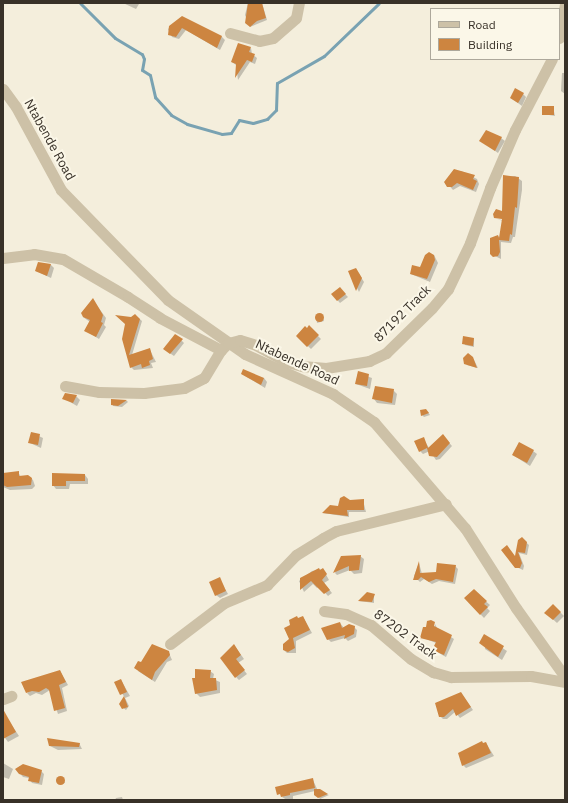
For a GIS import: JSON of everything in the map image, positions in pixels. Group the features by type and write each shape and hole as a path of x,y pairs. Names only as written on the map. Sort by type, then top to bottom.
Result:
{"street":[{"path":"230,33 259,42 273,38 296,18 299,3"},
{"path":"560,32 565,3"},
{"name":"87192 Track","path":"224,346 245,341 287,362 326,368 369,361 386,353 432,308 448,289 470,243 490,188 515,130 551,60"},
{"name":"Ntabende Road","path":"3,89 16,107 53,177 74,205 106,233 168,300 224,346 333,394 374,422 446,504 465,528 565,677"},
{"path":"3,258 34,254 63,259 128,297 160,318 224,346 204,378 184,388 144,393 99,392 65,386"},
{"path":"170,644 224,604 268,585 291,560 312,544 336,531 446,504"},
{"name":"87202 Track","path":"324,611 346,614 371,625 411,659 433,672 451,677 531,676 565,682"}],"building":[{"path":"248,3 262,3 266,18 257,21 250,27 245,23"},
{"path":"182,16 222,36 217,48 182,28 176,37 168,35 169,26"},
{"path":"238,43 251,47 249,52 255,54 252,62 247,60 235,78 236,64 231,62"},
{"path":"515,88 524,93 518,103 510,98"},
{"path":"542,106 554,106 554,115 542,115"},
{"path":"486,130 502,137 495,151 479,141"},
{"path":"454,169 475,175 473,179 477,181 473,190 457,183 452,187 447,187 444,182"},
{"path":"503,175 519,177 517,208 515,207 512,235 510,234 509,241 499,240 500,252 498,256 493,257 490,254 490,238 498,235 499,238 502,219 494,218 493,214 496,209 502,211"},
{"path":"429,252 434,255 435,260 427,279 410,274 412,265 420,267 425,255"},
{"path":"38,262 51,264 47,276 35,271"},
{"path":"356,268 362,278 356,291 348,271"},
{"path":"340,287 346,294 337,301 331,294"},
{"path":"93,298 103,315 101,322 103,323 96,337 84,331 90,320 83,317 81,313"},
{"path":"319,312 324,317 319,322 314,317"},
{"path":"135,314 140,319 129,355 150,348 153,359 149,361 150,365 142,368 141,364 130,368 122,339 125,324 115,315 131,317"},
{"path":"309,325 319,335 307,347 296,336 305,326 307,328"},
{"path":"175,334 183,339 170,354 163,349"},
{"path":"463,336 474,338 473,346 462,344"},
{"path":"468,353 473,357 477,368 464,364 463,358"},
{"path":"243,369 264,378 261,385 241,374"},
{"path":"358,371 369,374 367,386 355,384"},
{"path":"375,386 394,389 392,403 372,399"},
{"path":"65,393 77,395 73,403 62,399"},
{"path":"111,399 127,400 118,406 111,405"},
{"path":"426,409 429,413 421,416 420,410"},
{"path":"31,432 40,434 38,445 28,443"},
{"path":"443,434 450,443 437,457 429,456 427,448 419,452 414,441 424,437 428,448"},
{"path":"519,442 534,450 527,463 512,455"},
{"path":"19,471 19,476 28,475 32,478 31,485 7,487 3,485 3,473"},
{"path":"52,473 85,474 85,481 66,481 66,486 52,486"},
{"path":"344,496 350,500 364,499 364,510 347,510 348,516 322,513 330,505 338,506 340,498"},
{"path":"522,537 527,542 525,553 518,552 522,563 520,568 515,568 501,550 507,545 515,556 518,540"},
{"path":"361,555 359,570 349,571 349,566 333,573 341,556"},
{"path":"419,561 420,573 436,572 437,563 456,565 453,582 436,579 429,582 421,577 418,580 413,580"},
{"path":"319,568 320,570 323,568 327,574 322,580 330,590 324,594 311,581 300,590 300,578"},
{"path":"220,577 226,591 215,596 209,582"},
{"path":"474,589 487,601 484,604 488,607 480,615 464,598"},
{"path":"367,592 375,594 372,602 358,601"},
{"path":"553,604 561,612 553,620 544,613"},
{"path":"297,616 298,618 303,616 310,630 293,638 295,648 288,652 283,650 283,644 289,639 284,628 290,625 289,620"},
{"path":"431,620 435,622 434,626 452,635 444,655 432,650 436,642 420,638 423,627 426,627 427,621"},
{"path":"340,622 342,628 349,624 355,626 354,634 344,639 345,635 327,640 321,628"},
{"path":"484,634 504,646 498,657 479,643"},
{"path":"152,644 169,651 170,655 155,672 152,680 134,668 138,661 141,662"},
{"path":"234,644 241,655 236,659 245,670 235,678 220,658"},
{"path":"195,669 211,670 210,678 216,678 217,690 195,694 192,678 195,678"},
{"path":"60,670 66,682 59,685 65,708 54,711 49,690 46,688 39,692 32,691 26,693 21,682"},
{"path":"121,679 127,692 120,695 114,682"},
{"path":"461,692 471,707 456,716 453,709 444,717 439,717 435,703"},
{"path":"124,696 128,707 122,709 119,704"},
{"path":"3,709 16,732 3,739"},
{"path":"47,738 80,743 79,747 49,746"},
{"path":"482,741 483,743 486,742 491,753 462,766 458,753"},
{"path":"23,764 42,770 39,783 28,781 29,777 19,774 15,769"},
{"path":"58,776 62,776 64,780 62,784 58,784 56,782 56,778"},
{"path":"313,778 315,788 290,793 290,795 281,797 280,794 277,795 275,787"},
{"path":"314,789 320,789 328,794 318,798 314,795"}],"waterway":[{"path":"80,3 115,38 142,54 144,59 142,70 150,75 155,97 171,115 187,124 222,134 231,133 239,120 253,123 267,119 276,110 277,83 324,56 379,3"}]}
